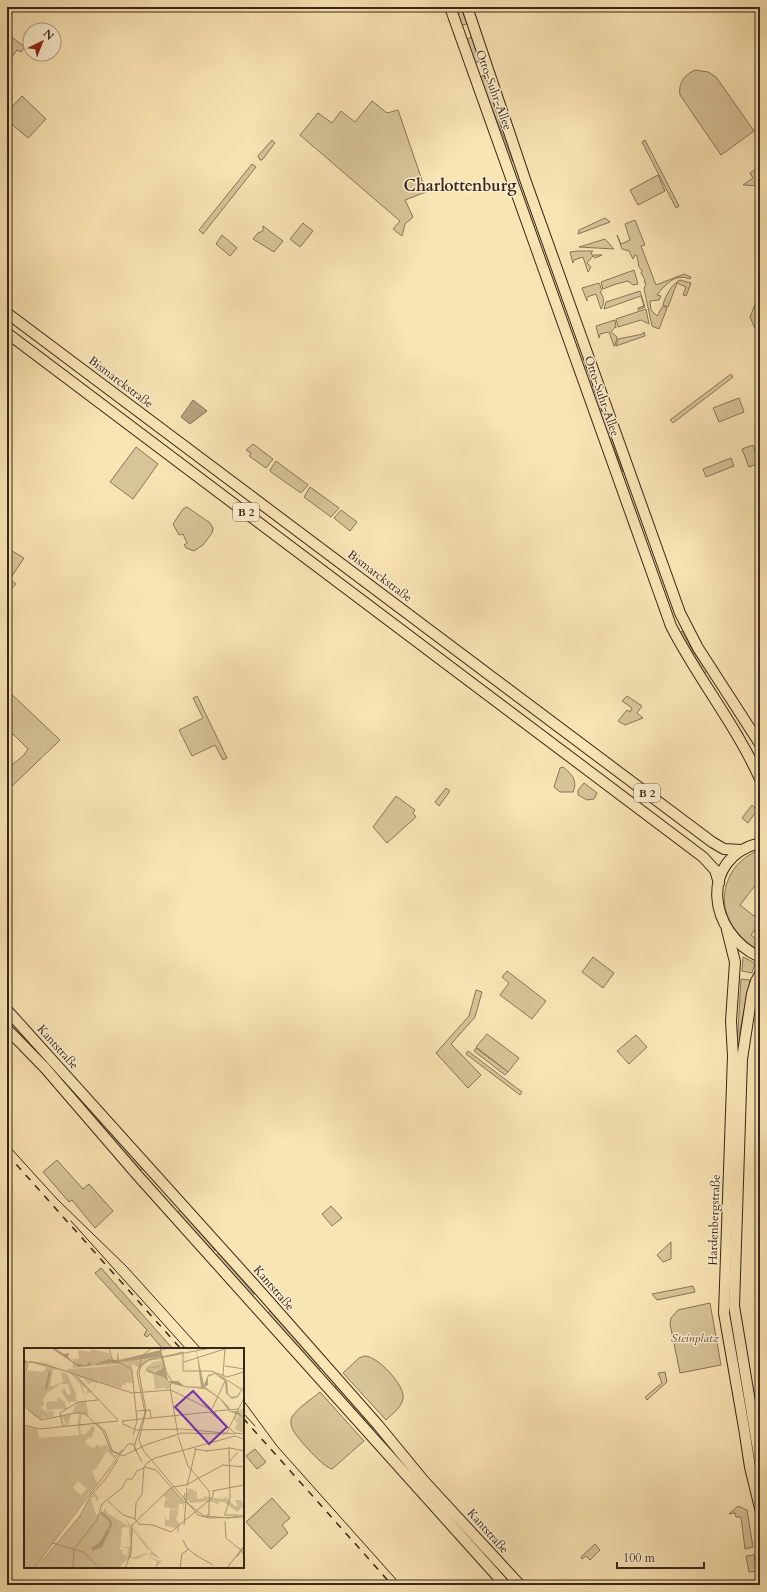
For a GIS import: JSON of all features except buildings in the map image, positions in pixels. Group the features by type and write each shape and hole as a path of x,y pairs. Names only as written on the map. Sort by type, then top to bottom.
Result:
{"main road":[{"name":"Otto-Suhr-Allee","path":"450,7 671,626 688,657 746,749 760,779"},
{"name":"Otto-Suhr-Allee","path":"466,7 526,182 680,613 698,648 760,744"},
{"name":"Bismarckstraße","path":"7,313 715,844 724,849 741,850"},
{"name":"B 2","path":"7,333 703,857 712,865 719,883 718,907 727,930 746,950 760,957"},
{"name":"B 2","path":"741,850 760,843"},
{"path":"719,883 726,865 741,850"},
{"name":"Hardenbergstraße","path":"727,930 735,959 735,968 732,1021 733,1056 724,1313 746,1447 760,1508"},
{"name":"Hardenbergstraße","path":"760,974 752,994 742,1059 734,1306 760,1462"},
{"name":"Kantstraße","path":"7,1010 381,1428 424,1481 520,1585"},
{"name":"Kantstraße","path":"7,1029 45,1068 139,1176 505,1585"}],"green space":[{"path":"455,7 461,7 467,24 462,25"},
{"path":"7,34 22,45 22,51 21,52 17,50 9,61 7,59"},
{"path":"472,37 481,61 475,63 467,39"},
{"path":"695,70 708,72 716,77 754,131 721,155 680,95 680,87 683,80 688,74"},
{"path":"485,75 516,161 513,162 480,77"},
{"path":"22,96 46,119 28,138 7,120 7,112"},
{"path":"372,101 387,113 398,110 426,192 405,200 413,217 405,224 402,236 393,229 400,221 300,135 318,113 332,123 341,111 355,122"},
{"path":"272,140 275,143 262,160 260,160 258,156"},
{"path":"645,140 679,206 676,208 642,142"},
{"path":"252,164 256,167 203,234 199,230"},
{"path":"760,166 760,186 743,185 753,178 750,173"},
{"path":"658,175 665,191 638,205 630,190"},
{"path":"605,218 610,222 578,234 579,230"},
{"path":"635,220 645,245 641,246 656,285 684,274 691,277 690,279 680,277 671,281 657,295 661,296 659,300 650,301 651,310 657,316 663,306 667,308 659,329 652,326 644,289 646,283 644,282 645,280 641,273 642,271 639,267 637,256 635,255 633,259 629,251 622,249 617,235 621,244 630,240 625,224"},
{"path":"303,223 313,231 300,247 290,239"},
{"path":"263,226 283,241 274,252 253,239 258,233 263,231"},
{"path":"222,235 237,248 230,256 216,244"},
{"path":"605,239 614,249 579,247"},
{"path":"593,251 591,253 592,255 602,255 595,258 593,256 587,263 591,267 588,272 583,257 574,260 573,263 570,252"},
{"path":"634,270 638,284 633,285 628,281 603,289 601,282"},
{"path":"680,280 691,283 686,296 683,295 686,287 677,283 668,307 663,305 669,291 674,284"},
{"path":"599,283 602,290 600,292 604,301 601,309 596,294 587,297 587,301 582,288"},
{"path":"640,291 645,307 638,310 638,308 644,306 641,296 604,309 606,302"},
{"path":"760,292 760,340 750,317"},
{"path":"646,309 649,324 641,320 618,327 616,319"},
{"path":"615,320 616,328 615,327 611,332 617,337 614,346 609,332 600,334 599,338 596,326"},
{"path":"644,332 645,336 616,346 618,339 643,334"},
{"path":"731,374 733,377 673,423 670,420"},
{"path":"593,386 625,471 623,472 590,387"},
{"path":"739,398 744,412 719,422 713,408"},
{"path":"253,444 273,459 266,468 249,456 251,453 246,450"},
{"path":"753,445 758,459 757,464 749,467 742,449"},
{"path":"136,447 158,464 133,499 110,482"},
{"path":"731,458 734,466 706,477 703,469"},
{"path":"276,461 308,485 301,493 271,472 270,470"},
{"path":"310,487 339,508 331,517 304,497"},
{"path":"187,507 210,523 213,528 212,533 203,545 194,551 186,548 184,545 187,543 183,534 179,535 173,524 183,509"},
{"path":"341,510 357,522 350,531 334,518"},
{"path":"7,548 24,558 10,579 16,584 7,593"},
{"path":"682,631 694,653 708,671 702,674 679,633"},
{"path":"7,690 60,740 7,791 7,760 12,765 24,755 28,749 13,734 10,737 7,734"},
{"path":"197,696 227,758 223,760 215,745 192,756 179,730 203,718 193,698"},
{"path":"627,696 642,706 637,713 643,718 625,725 618,721 627,710 630,712 632,708 622,701"},
{"path":"563,767 573,778 575,784 573,792 560,792 554,787 560,768"},
{"path":"584,783 597,793 594,799 587,800 578,795 578,790"},
{"path":"446,788 450,791 439,806 435,802"},
{"path":"396,796 415,810 413,813 416,817 387,843 373,827"},
{"path":"752,805 757,810 748,823 742,818"},
{"path":"760,850 760,879 740,905 754,916 760,909 760,922 751,935 760,942 760,951 751,945 735,929 726,910 724,900 725,889 734,868 746,857"},
{"path":"593,957 614,973 603,988 582,972"},
{"path":"743,957 755,963 752,973 742,971"},
{"path":"507,971 546,1001 532,1019 500,995 509,983 502,977"},
{"path":"741,979 750,980 740,1031 739,1066 736,1066"},
{"path":"476,990 482,992 475,1017 451,1044 481,1075 468,1088 436,1053 469,1016"},
{"path":"487,1034 519,1058 508,1072 476,1047"},
{"path":"636,1035 647,1047 629,1064 617,1051"},
{"path":"476,1048 508,1072 505,1075 474,1051"},
{"path":"468,1051 522,1092 520,1095 466,1054"},
{"path":"101,1120 143,1168 140,1171 98,1123"},
{"path":"57,1160 83,1189 89,1184 113,1211 95,1228 72,1200 69,1202 43,1172"},
{"path":"331,1206 342,1218 332,1226 322,1214"},
{"path":"180,1210 215,1250 213,1252 177,1213"},
{"path":"671,1242 671,1259 663,1262 657,1255"},
{"path":"218,1253 254,1294 252,1296 216,1256"},
{"path":"101,1268 172,1348 162,1348 150,1334 147,1337 144,1335 147,1330 95,1273"},
{"path":"693,1286 695,1292 657,1300 652,1294"},
{"name":"Steinplatz","path":"710,1303 721,1365 680,1373 670,1324 671,1318 678,1310"},
{"path":"270,1311 321,1368 318,1370 268,1313"},
{"path":"364,1356 376,1360 390,1372 403,1393 403,1399 400,1405 386,1420 343,1373 359,1358"},
{"path":"665,1372 667,1382 647,1400 645,1397 662,1383 658,1373"},
{"path":"336,1385 372,1425 370,1428 334,1388"},
{"path":"320,1392 364,1441 332,1469 323,1464 305,1446 295,1434 291,1424 292,1417 297,1410"},
{"path":"255,1449 266,1462 257,1469 246,1456"},
{"path":"272,1498 290,1518 282,1525 288,1533 271,1549 246,1522"},
{"path":"738,1506 747,1510 753,1547 745,1549 741,1517 736,1517 735,1513 729,1514"},
{"path":"595,1544 600,1550 590,1560 586,1556 582,1559 581,1557"},
{"path":"754,1555 757,1571 749,1572 746,1556"}],"shaded area":[{"path":"193,400 207,411 190,424 181,417"}],"tram line":[{"path":"7,1144 57,1199 127,1267 200,1348"},
{"path":"71,1221 185,1348"},
{"path":"244,1401 277,1446 401,1585"},
{"path":"244,1414 255,1426"}],"railway":[{"path":"7,1154 180,1348"},
{"path":"244,1419 392,1585"}],"district":[{"name":"Charlottenburg","path":"460,186"}]}
